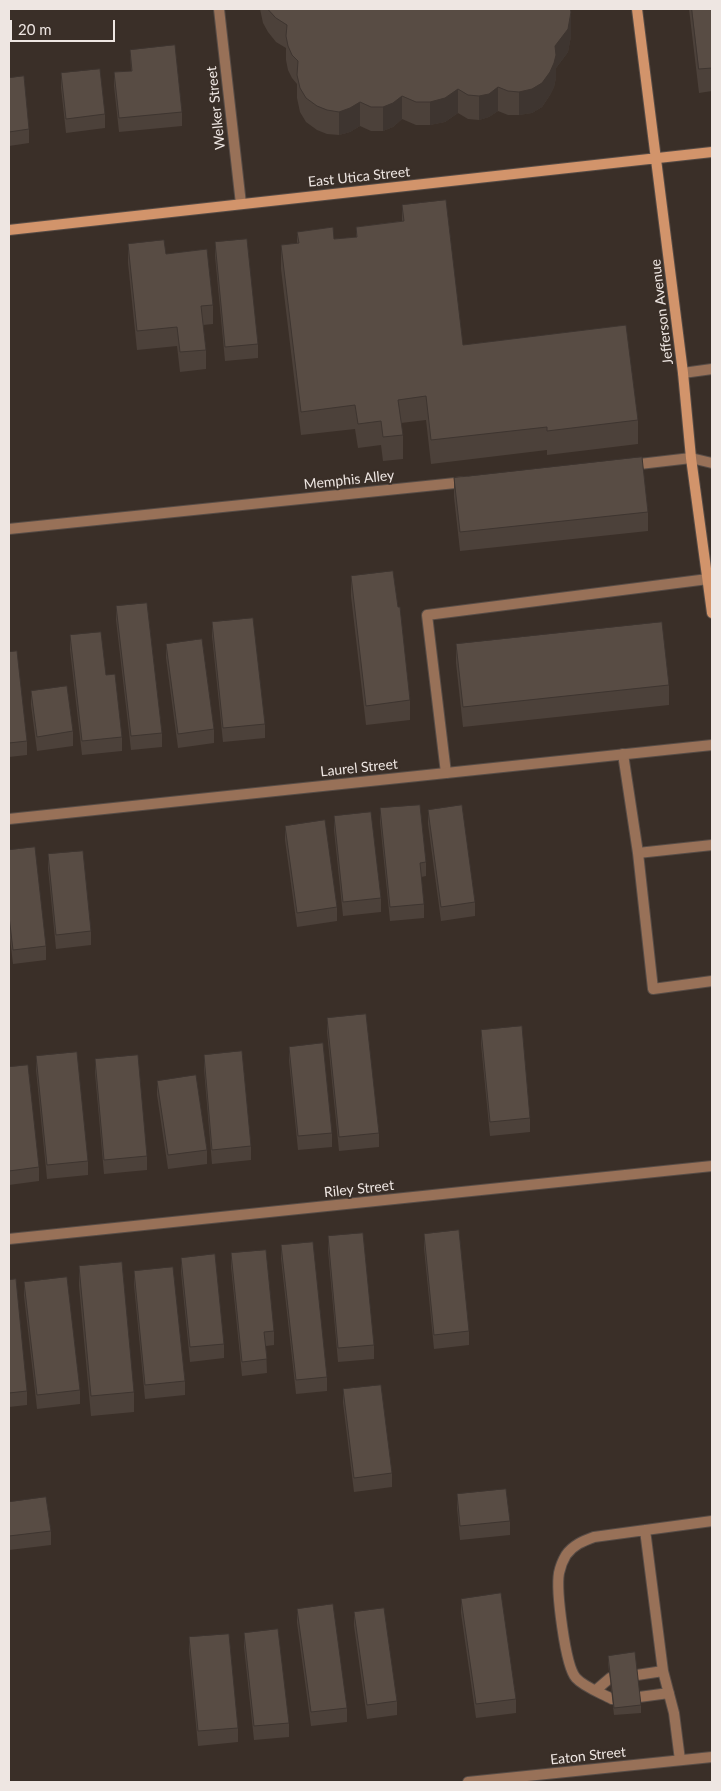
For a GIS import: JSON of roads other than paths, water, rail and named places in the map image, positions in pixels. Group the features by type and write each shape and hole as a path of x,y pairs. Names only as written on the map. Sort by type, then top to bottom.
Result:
{"street":[{"name":"Welker Street","path":"219,9 241,204"},
{"name":"Jefferson Avenue","path":"638,9 683,373 691,458 712,612"},
{"name":"East Utica Street","path":"9,230 712,152"},
{"path":"683,373 712,369"},
{"path":"620,466 691,458 712,462"},
{"name":"Memphis Alley","path":"9,530 472,481"},
{"path":"446,773 428,615 708,579"},
{"name":"Laurel Street","path":"9,819 712,744"},
{"path":"623,754 638,853 653,989 712,981"},
{"path":"638,853 712,845"},
{"name":"Riley Street","path":"9,1239 712,1166"},
{"path":"612,1699 585,1686 570,1670 566,1656 558,1590 559,1572 565,1556 581,1541 594,1537 712,1521"},
{"path":"645,1530 663,1672 674,1713 680,1760"},
{"path":"637,1675 663,1672"},
{"path":"596,1690 610,1678"},
{"path":"639,1697 669,1693"},
{"name":"Eaton Street","path":"468,1782 712,1756"}]}
